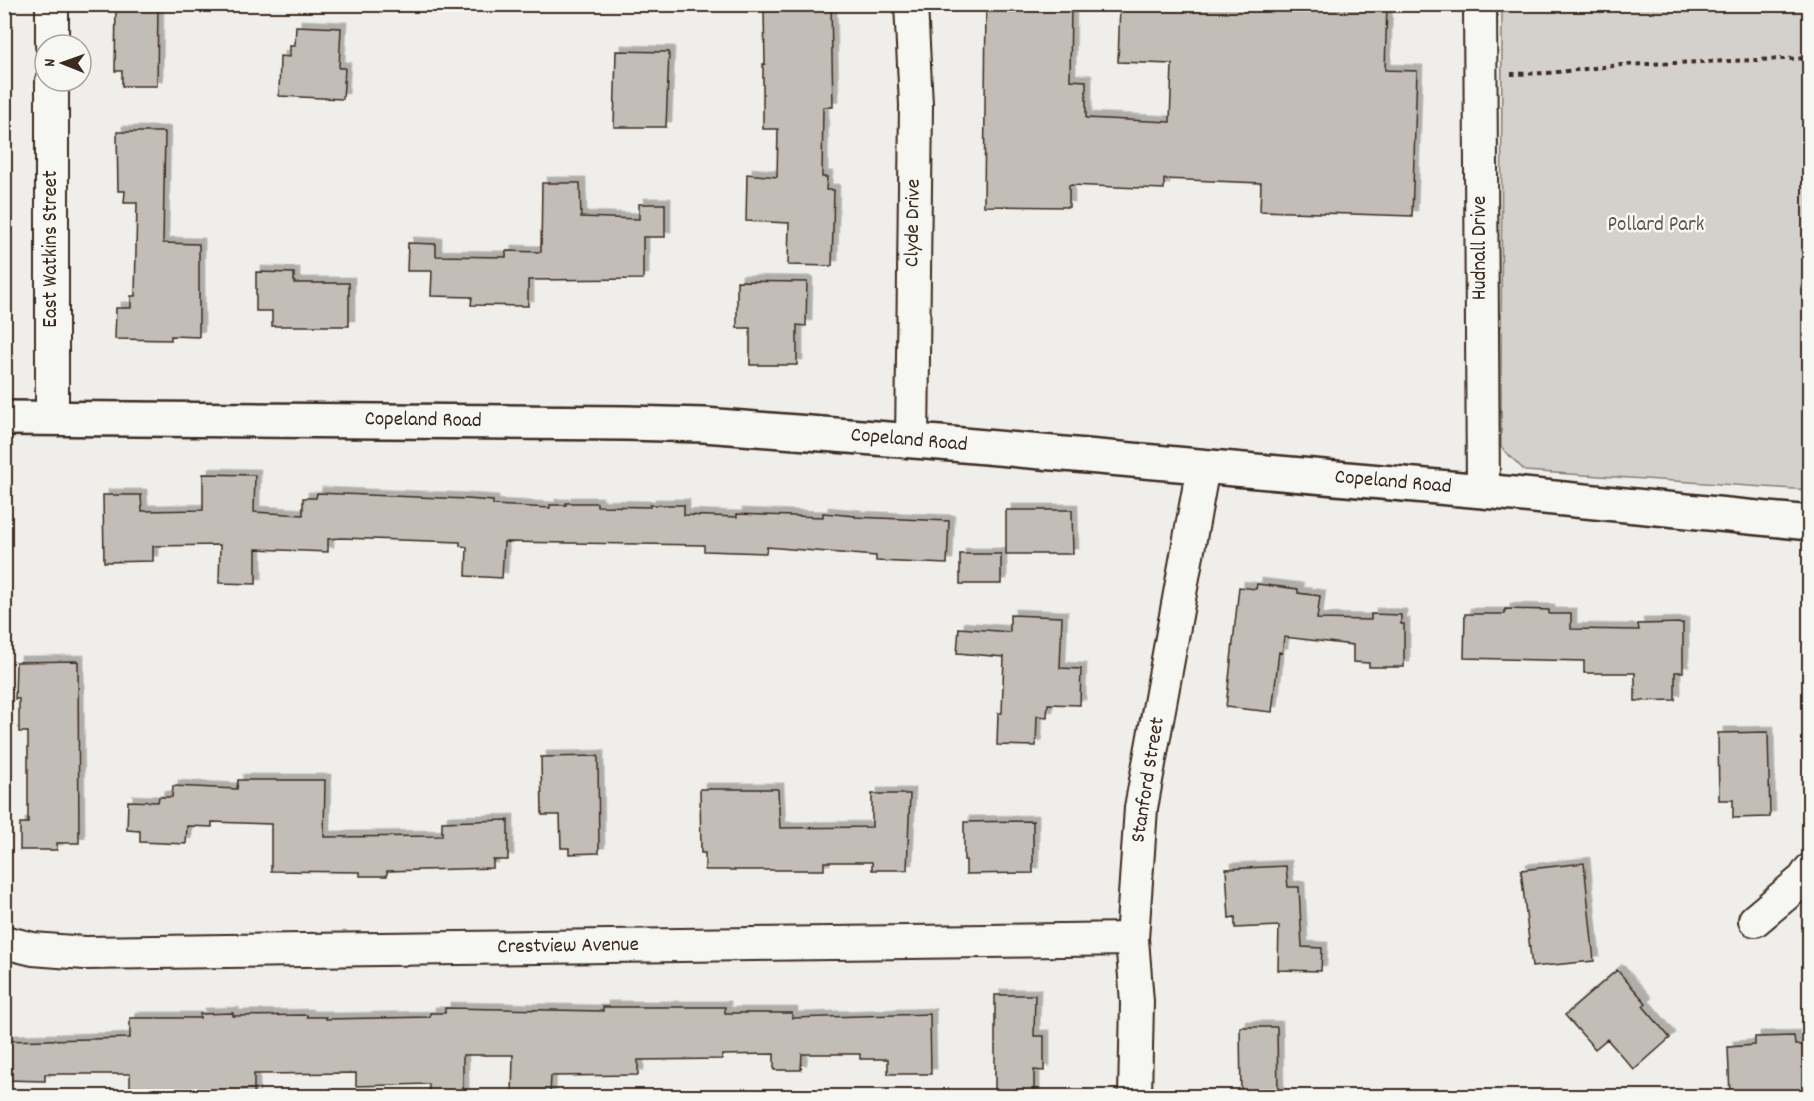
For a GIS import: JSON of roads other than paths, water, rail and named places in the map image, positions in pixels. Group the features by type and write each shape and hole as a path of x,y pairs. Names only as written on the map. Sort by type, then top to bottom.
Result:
{"street":[{"path":"52,4 52,33"},
{"name":"Clyde Drive","path":"911,4 916,105 912,441"},
{"name":"Hudnall Drive","path":"1479,4 1483,491"},
{"name":"East Watkins Street","path":"52,93 52,418"},
{"name":"Copeland Road","path":"4,417 665,423 912,441 1483,491 1809,524"},
{"name":"Stanford Street","path":"1135,1096 1137,1002 1132,939 1141,808 1203,467"},
{"path":"1755,920 1804,879 1809,870"},
{"name":"Crestview Avenue","path":"4,942 33,949 85,953 1132,939"}],"park label":[{"name":"Pollard Park","path":"1656,226"}]}
